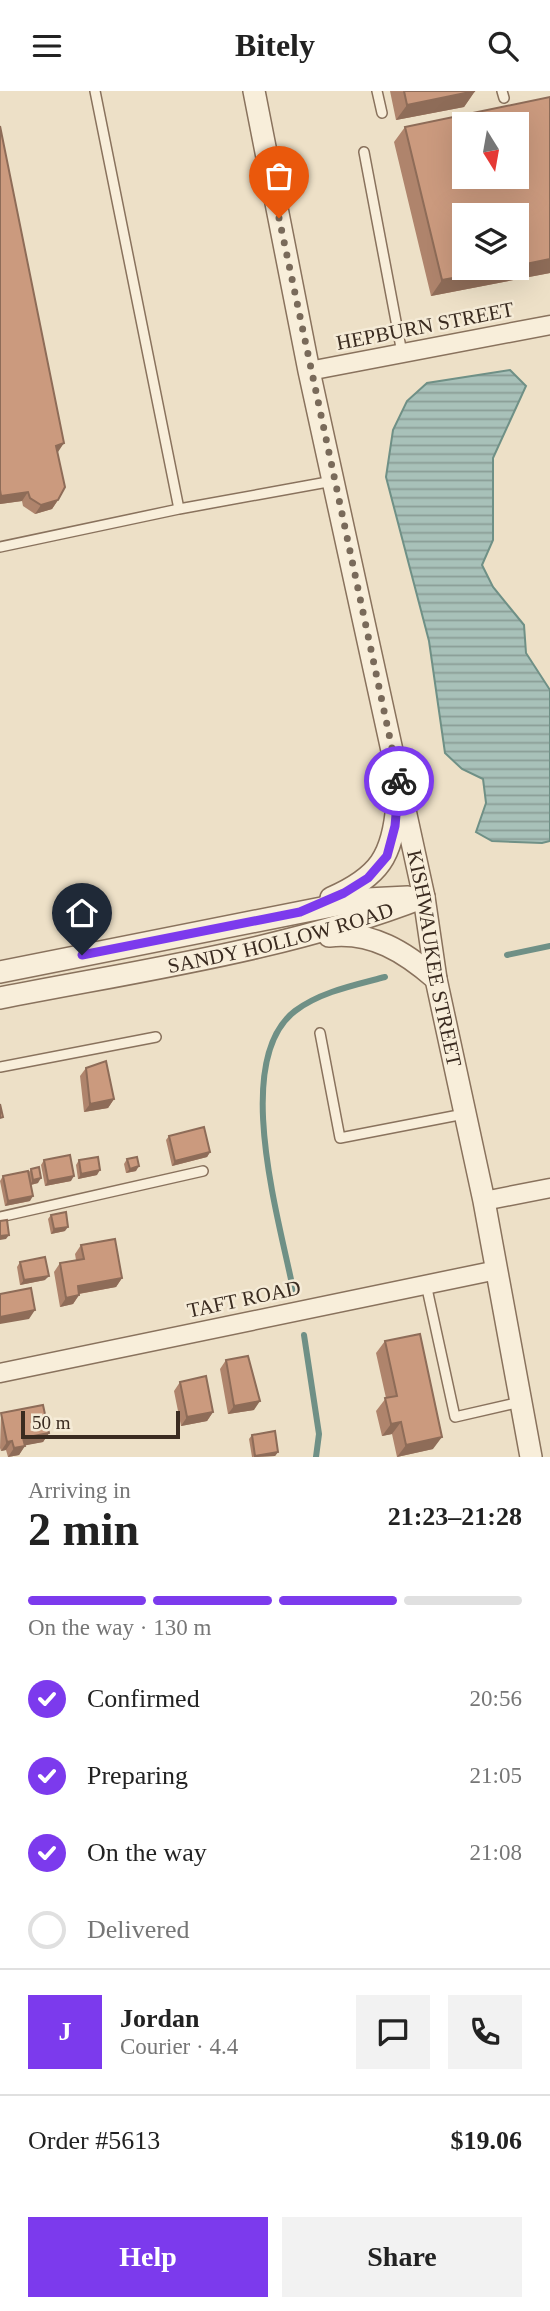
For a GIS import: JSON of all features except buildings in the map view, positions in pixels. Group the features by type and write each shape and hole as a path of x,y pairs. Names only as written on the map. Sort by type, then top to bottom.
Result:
{"street":[{"name":"KISHWAUKEE STREET","path":"254,91 309,371 424,897 436,979 484,1201 531,1457"},
{"name":"HEPBURN STREET","path":"309,371 550,325"},
{"path":"300,912 368,878 387,856 395,826 399,784"},
{"name":"SANDY HOLLOW ROAD","path":"0,972 367,899 424,897"},
{"name":"SANDY HOLLOW ROAD","path":"0,998 287,940 373,917 424,897"},
{"path":"287,940 340,934 379,940 409,955 436,979"},
{"path":"484,1201 550,1188"},
{"name":"TAFT ROAD","path":"0,1373 497,1270"}],"lane":[{"path":"94,91 179,509"},
{"path":"377,91 382,113"},
{"path":"364,152 402,353"},
{"path":"0,547 179,509 333,481"},
{"path":"320,1033 340,1138 466,1114"},
{"path":"0,1067 156,1037"},
{"path":"0,1217 203,1171"},
{"path":"426,1284 454,1417 521,1401"}],"water":[{"path":"510,370 526,386 493,458 493,540 482,565 493,587 524,625 526,653 550,690 550,841 542,843 492,841 476,832 486,803 483,779 462,769 445,753 429,641 386,477 393,430 407,401 427,383"}],"waterway":[{"path":"507,955 550,946"},
{"path":"294,1294 271,1187 265,1145 263,1104 266,1067 276,1035 295,1011 327,994 385,977"},
{"path":"304,1335 319,1434 316,1457"}],"way so far":[{"path":"279,218 309,371 399,781"}],"route":[{"path":"82,955 300,912 344,893 368,878 387,856 395,826 399,781"}]}
